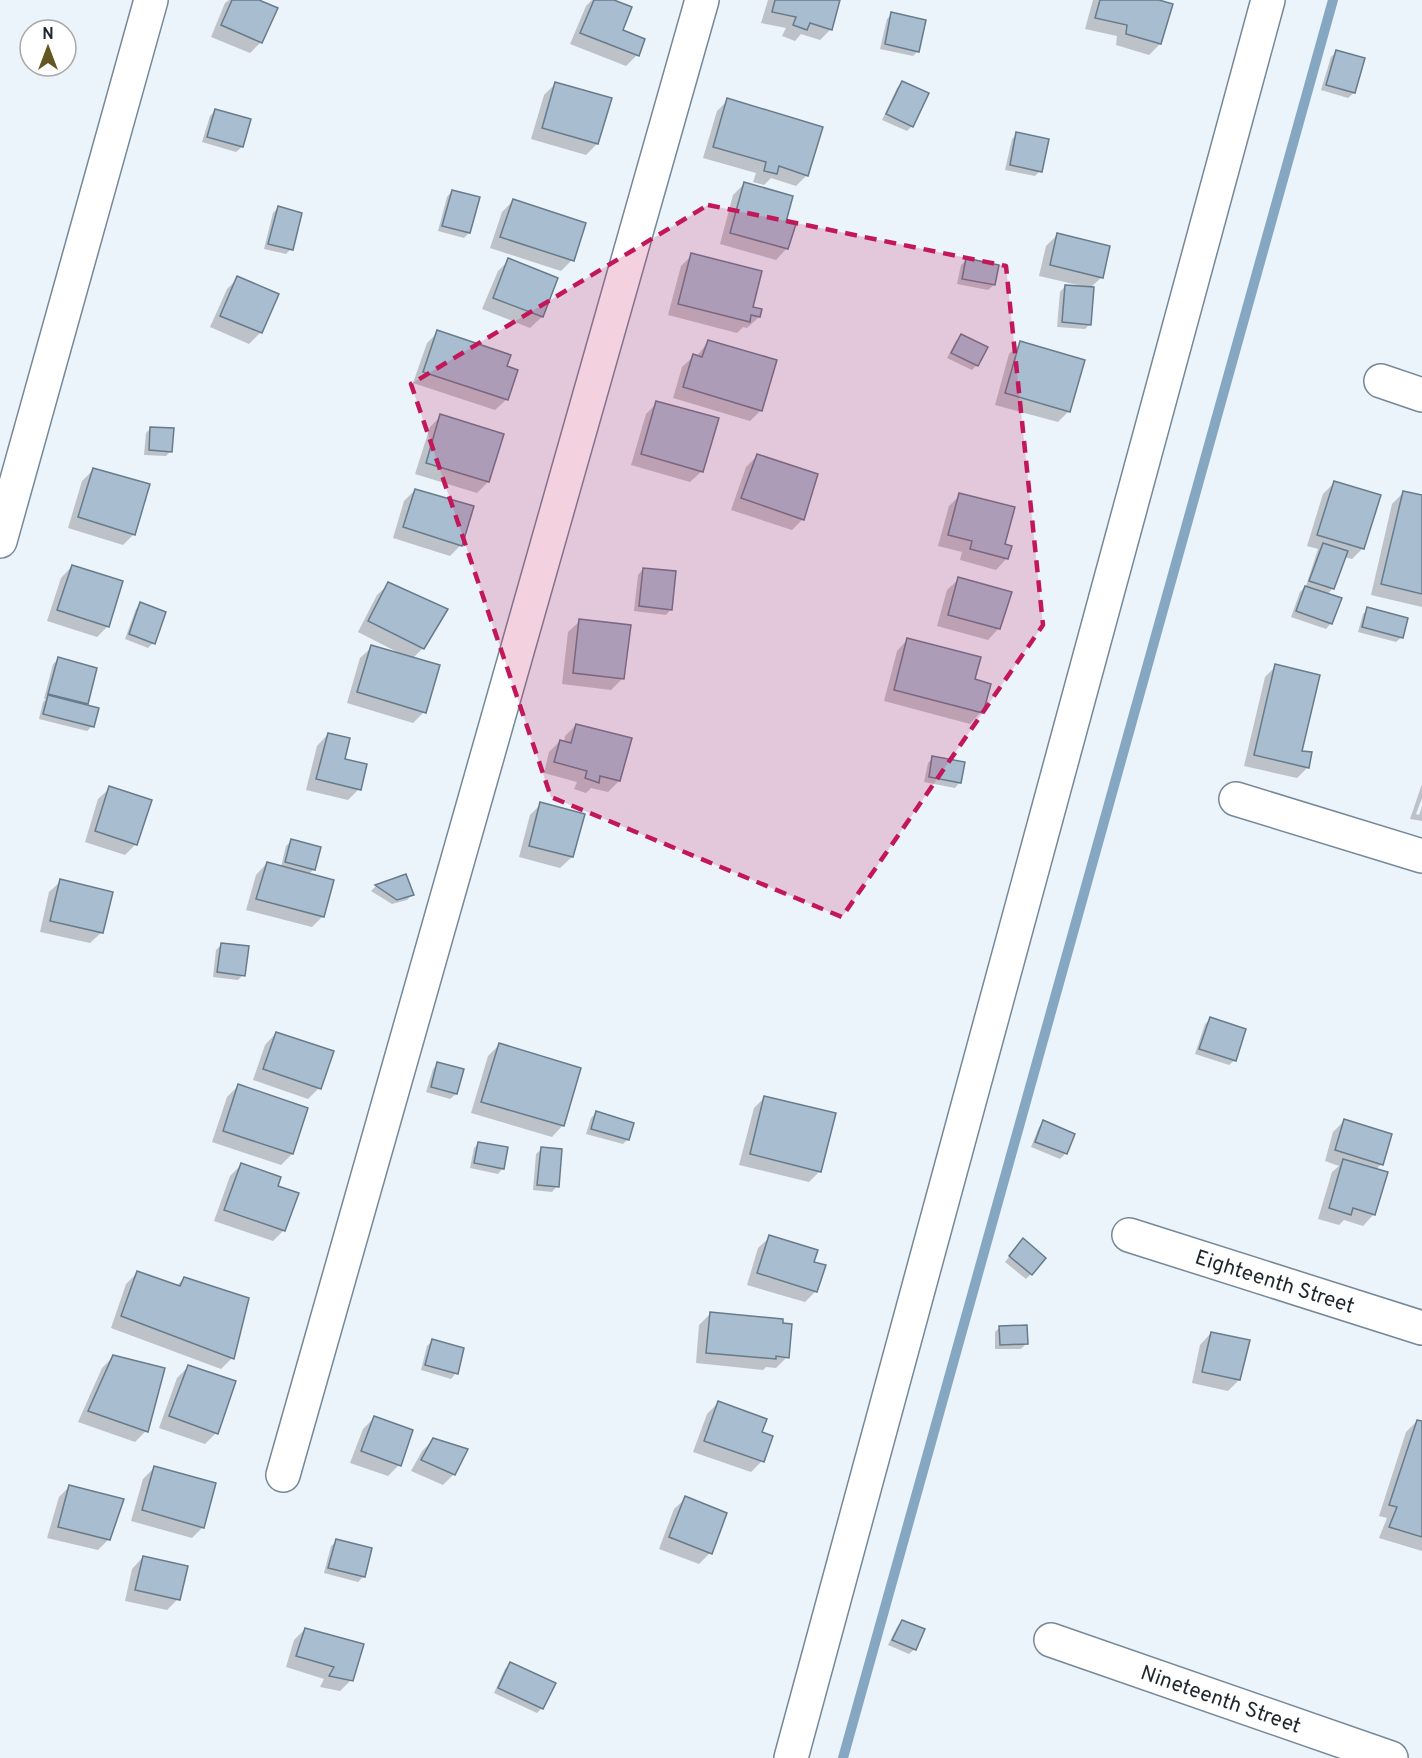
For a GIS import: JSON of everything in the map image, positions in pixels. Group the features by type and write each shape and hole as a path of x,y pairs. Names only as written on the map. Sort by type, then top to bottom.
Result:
{"street":[{"path":"0,541 150,0"},
{"path":"283,1475 702,0"},
{"path":"791,1758 1268,0"},
{"path":"1381,381 1422,395"},
{"path":"1236,799 1422,856"},
{"name":"Eighteenth Street","path":"1129,1235 1422,1328"},
{"name":"Nineteenth Street","path":"1051,1640 1391,1758"}],"highlighted area":[{"path":"708,205 1006,266 1043,625 842,917 551,797 411,384"}],"building":[{"path":"232,0 259,0 278,8 262,43 221,25"},
{"path":"594,0 614,0 632,7 623,30 645,39 639,56 580,33"},
{"path":"775,0 840,0 832,30 810,23 807,30 793,25 796,17 772,12"},
{"path":"1100,0 1159,0 1173,4 1161,44 1126,34 1127,25 1095,18"},
{"path":"891,12 926,20 919,52 885,44"},
{"path":"1336,50 1365,58 1355,93 1326,85"},
{"path":"902,81 929,93 913,127 886,114"},
{"path":"555,82 612,98 598,144 542,128"},
{"path":"727,98 823,127 808,176 779,166 777,174 764,171 766,162 713,147"},
{"path":"215,109 251,119 243,147 207,137"},
{"path":"1016,132 1049,139 1042,172 1010,165"},
{"path":"744,182 793,196 786,222 796,224 788,249 730,233"},
{"path":"452,190 480,197 470,233 442,226"},
{"path":"513,199 586,223 574,261 500,237"},
{"path":"278,206 302,213 293,250 268,244"},
{"path":"1057,233 1110,246 1103,278 1050,265"},
{"path":"691,253 762,271 753,307 762,309 760,317 751,315 750,322 678,304"},
{"path":"508,258 558,278 543,317 493,298"},
{"path":"966,258 999,265 995,285 962,279"},
{"path":"237,276 279,294 262,333 220,316"},
{"path":"1065,285 1094,287 1091,325 1062,322"},
{"path":"437,330 511,355 507,366 518,370 508,400 423,372"},
{"path":"961,334 988,347 978,366 951,353"},
{"path":"708,340 777,360 762,411 683,387 693,354 702,357"},
{"path":"1020,341 1085,360 1070,412 1005,393"},
{"path":"656,401 719,418 703,472 641,454"},
{"path":"440,414 504,434 489,482 426,463"},
{"path":"150,427 174,428 172,452 149,450"},
{"path":"757,454 818,474 804,520 741,498"},
{"path":"93,468 150,484 135,535 78,517"},
{"path":"1334,481 1381,495 1364,549 1317,535"},
{"path":"415,489 474,506 462,546 403,527"},
{"path":"1403,491 1422,495 1422,594 1381,584"},
{"path":"959,493 1015,507 1005,544 1012,546 1008,559 970,549 972,541 948,535"},
{"path":"1323,543 1348,551 1334,589 1309,581"},
{"path":"72,565 123,581 109,627 57,610"},
{"path":"643,568 676,571 672,610 639,606"},
{"path":"958,577 1012,592 1000,629 948,615"},
{"path":"388,582 448,609 424,649 368,621"},
{"path":"1305,586 1342,598 1332,624 1296,611"},
{"path":"140,602 166,612 155,644 129,634"},
{"path":"1367,607 1408,618 1403,638 1362,627"},
{"path":"579,619 631,625 624,679 573,673"},
{"path":"907,638 981,657 975,679 991,684 983,713 894,690"},
{"path":"371,645 440,665 426,713 357,692"},
{"path":"58,657 97,668 88,704 48,694"},
{"path":"1275,664 1320,675 1302,751 1312,752 1309,768 1254,755"},
{"path":"48,695 99,708 94,727 43,714"},
{"path":"576,724 632,738 620,781 600,776 599,783 585,778 587,771 554,762 560,740 571,743"},
{"path":"328,733 350,738 345,759 367,764 361,790 316,779"},
{"path":"932,756 965,762 961,783 929,777"},
{"path":"109,786 152,800 137,845 95,831"},
{"path":"540,802 585,814 573,857 529,846"},
{"path":"291,839 321,847 315,870 285,862"},
{"path":"267,862 334,880 324,917 256,899"},
{"path":"406,874 414,895 397,900 375,885"},
{"path":"60,879 113,892 103,933 50,921"},
{"path":"221,943 249,946 245,976 217,972"},
{"path":"1210,1017 1246,1029 1236,1061 1199,1049"},
{"path":"276,1032 334,1051 321,1089 263,1069"},
{"path":"499,1043 581,1068 564,1126 481,1102"},
{"path":"437,1062 464,1069 457,1094 431,1087"},
{"path":"238,1084 308,1108 293,1154 223,1131"},
{"path":"764,1096 836,1113 821,1172 750,1154"},
{"path":"596,1111 634,1123 629,1140 591,1129"},
{"path":"1344,1119 1392,1134 1383,1165 1335,1150"},
{"path":"1043,1120 1075,1134 1067,1154 1035,1142"},
{"path":"478,1142 508,1147 504,1169 474,1163"},
{"path":"541,1147 562,1149 559,1187 537,1185"},
{"path":"1343,1159 1388,1172 1375,1215 1353,1208 1351,1215 1329,1208"},
{"path":"241,1163 281,1177 278,1186 299,1193 285,1231 224,1210"},
{"path":"769,1235 818,1250 814,1262 826,1265 817,1292 757,1273"},
{"path":"1023,1238 1046,1258 1032,1275 1009,1256"},
{"path":"137,1271 180,1286 184,1277 249,1298 234,1359 121,1316"},
{"path":"710,1312 783,1319 783,1323 792,1324 789,1358 706,1353"},
{"path":"1027,1325 1028,1344 1000,1345 999,1326"},
{"path":"1211,1332 1250,1340 1240,1380 1202,1372"},
{"path":"432,1339 464,1348 458,1374 425,1365"},
{"path":"113,1355 165,1368 148,1432 88,1411"},
{"path":"188,1365 236,1381 218,1434 169,1416"},
{"path":"718,1401 767,1419 762,1432 773,1436 764,1462 704,1441"},
{"path":"374,1416 413,1430 401,1466 361,1451"},
{"path":"1417,1420 1422,1421 1422,1537 1389,1527 1397,1507 1389,1505"},
{"path":"433,1438 468,1449 455,1475 421,1460"},
{"path":"154,1466 216,1483 204,1528 142,1510"},
{"path":"69,1485 124,1499 110,1540 58,1527"},
{"path":"685,1496 727,1513 712,1554 669,1537"},
{"path":"336,1539 372,1548 365,1577 328,1568"},
{"path":"143,1556 188,1566 180,1600 135,1590"},
{"path":"902,1620 925,1629 916,1650 892,1640"},
{"path":"305,1628 364,1644 353,1681 329,1676 334,1667 296,1656"},
{"path":"510,1662 556,1683 543,1709 498,1688"}],"waterway":[{"path":"843,1758 1333,0"}]}
